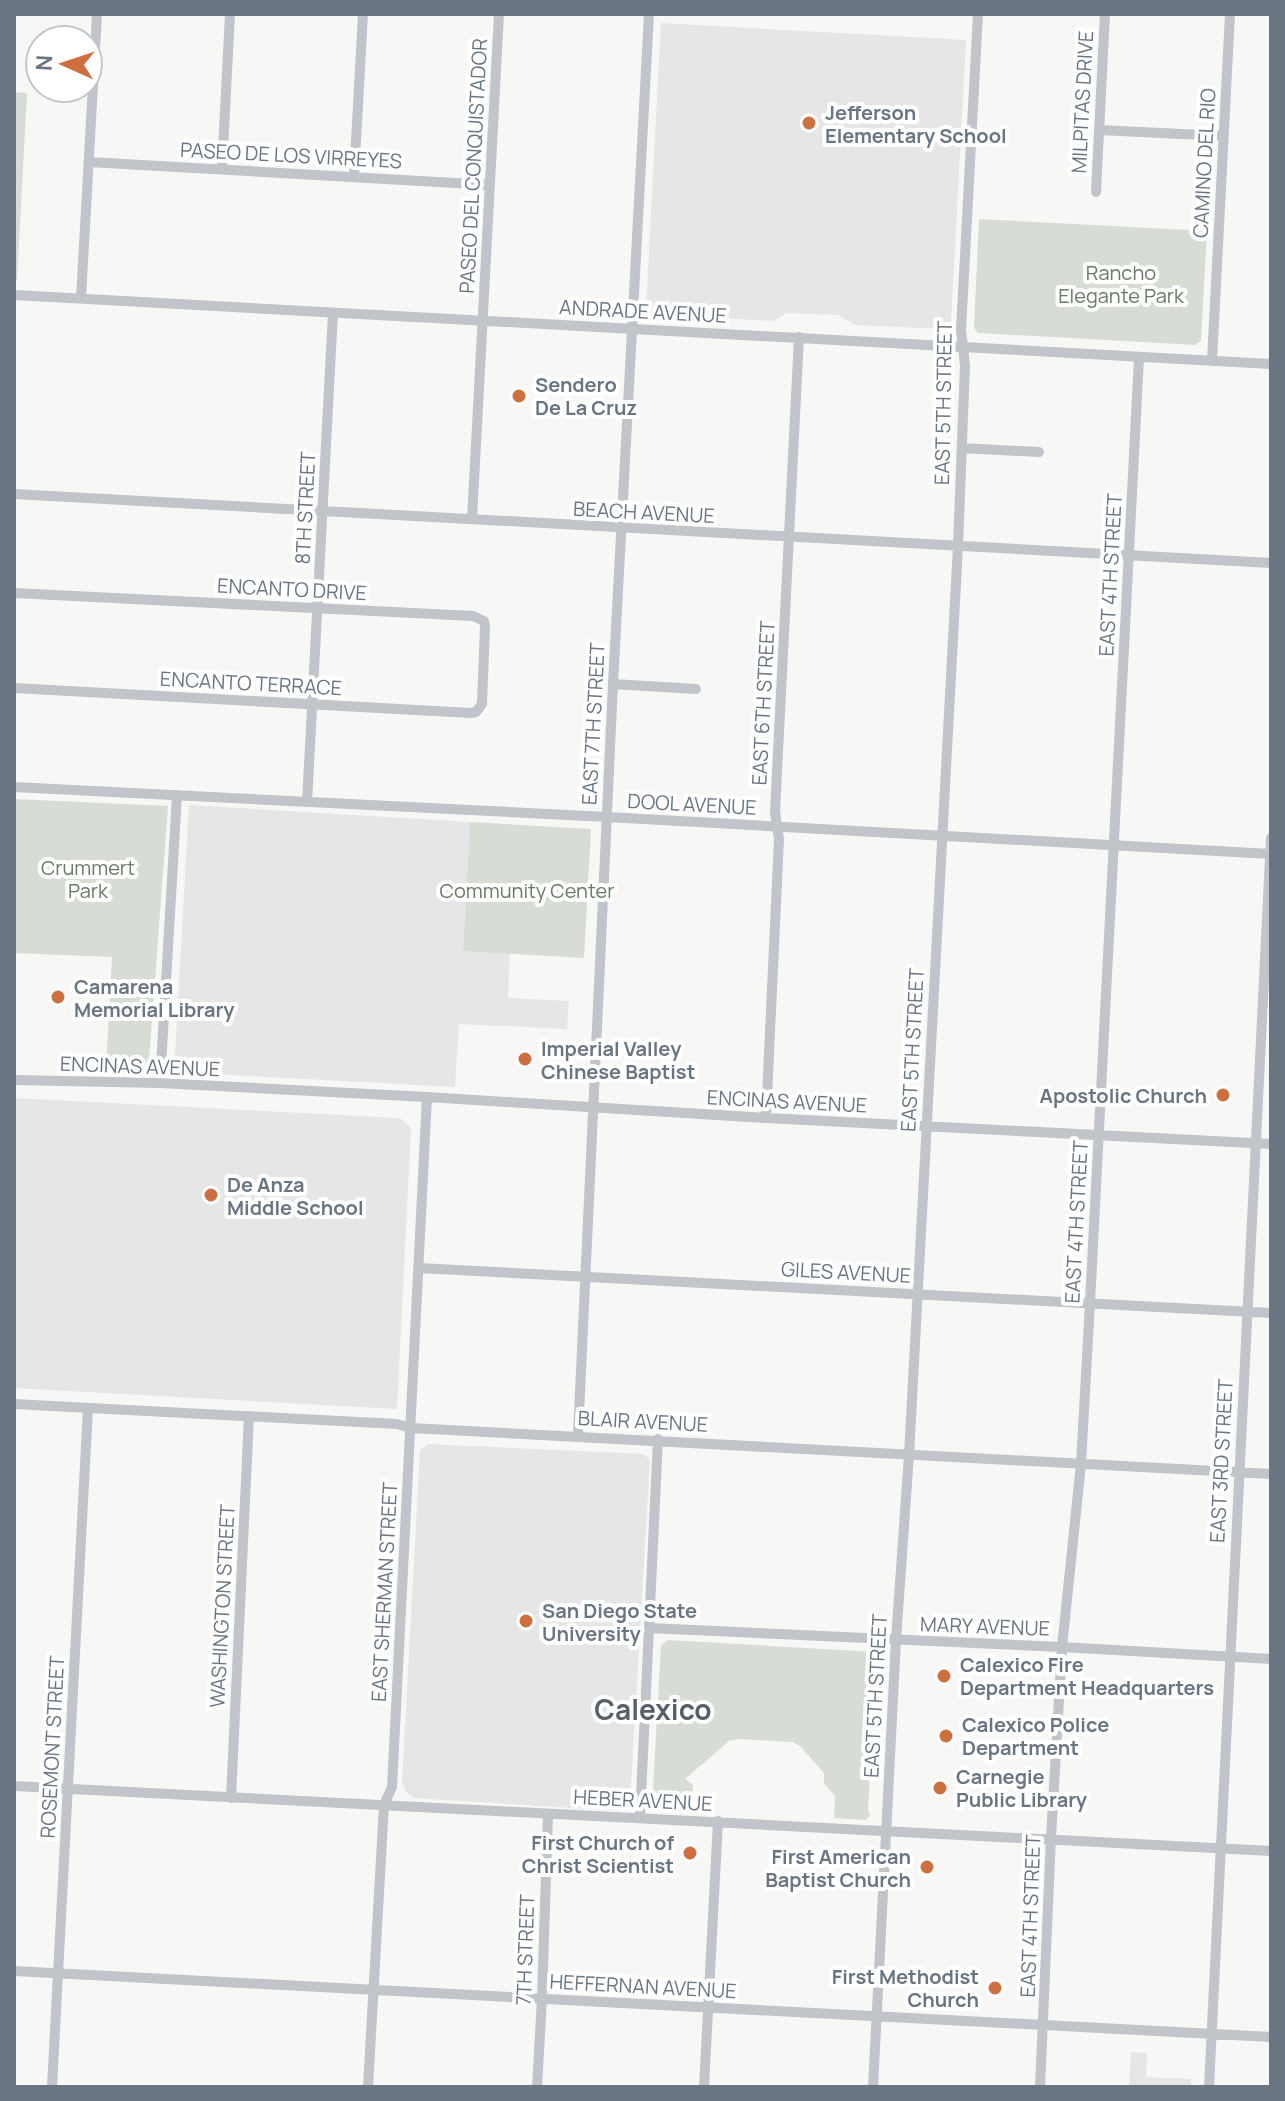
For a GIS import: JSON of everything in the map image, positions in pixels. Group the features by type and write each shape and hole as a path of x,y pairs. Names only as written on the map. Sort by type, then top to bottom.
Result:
{"street":[{"path":"81,298 97,14"},
{"path":"222,169 230,14"},
{"path":"354,177 363,14"},
{"name":"PASEO DEL CONQUISTADOR","path":"483,320 499,14"},
{"name":"EAST 7TH STREET","path":"578,1435 613,684 649,14"},
{"name":"EAST 5TH STREET","path":"873,2087 958,546 965,365 961,330 978,14"},
{"name":"MILPITAS DRIVE","path":"1096,192 1105,14"},
{"name":"CAMINO DEL RIO","path":"1212,361 1230,14"},
{"path":"1099,130 1223,136"},
{"name":"PASEO DE LOS VIRREYES","path":"89,162 490,185"},
{"name":"ANDRADE AVENUE","path":"14,295 1271,364"},
{"name":"8TH STREET","path":"307,802 333,313"},
{"path":"472,519 483,320"},
{"name":"EAST 6TH STREET","path":"766,1118 779,839 776,797 799,337"},
{"name":"EAST 4TH STREET","path":"1040,2087 1062,1647 1081,1464 1139,358"},
{"path":"962,448 1039,452"},
{"name":"BEACH AVENUE","path":"14,494 1271,563"},
{"name":"ENCANTO DRIVE","path":"14,593 473,616 484,621 485,627 482,704"},
{"path":"613,684 696,689"},
{"name":"ENCANTO TERRACE","path":"14,688 471,713 482,704"},
{"name":"DOOL AVENUE","path":"14,787 1270,854"},
{"path":"160,1083 177,795"},
{"name":"EAST 3RD STREET","path":"1209,2087 1271,838"},
{"name":"ENCINAS AVENUE","path":"14,1080 160,1083 1099,1137 1271,1144"},
{"name":"EAST SHERMAN STREET","path":"368,2087 384,1805 392,1787 427,1097"},
{"name":"GILES AVENUE","path":"419,1268 1271,1313"},
{"name":"BLAIR AVENUE","path":"14,1404 1271,1474"},
{"name":"ROSEMONT STREET","path":"52,2087 88,1408"},
{"name":"WASHINGTON STREET","path":"231,1798 249,1416"},
{"path":"640,1817 658,1439"},
{"name":"MARY AVENUE","path":"649,1628 1271,1659"},
{"name":"HEBER AVENUE","path":"14,1786 1271,1851"},
{"name":"7TH STREET","path":"537,2087 548,1814"},
{"path":"704,2087 718,1821"},
{"name":"HEFFERNAN AVENUE","path":"14,1971 1271,2037"}],"shaded area":[{"name":"Jefferson Elementary School","path":"661,23 966,40 951,323 946,329 855,325 838,315 787,313 773,321 649,314 646,309"},
{"path":"189,805 470,822 463,949 510,951 508,998 569,1001 567,1029 459,1024 455,1087 174,1072"},
{"name":"De Anza Middle School","path":"14,1098 400,1118 411,1128 397,1409 14,1388"},
{"name":"San Diego State University","path":"428,1444 644,1454 650,1460 630,1802 619,1811 414,1798 406,1792 402,1782 420,1450"},
{"path":"1131,2052 1147,2053 1146,2077 1191,2079 1191,2087 1129,2087"}],"green space":[{"path":"14,92 24,93 26,104 17,280 14,280"},
{"name":"Rancho Elegante Park","path":"979,219 1207,231 1201,341 1195,345 978,333 974,328"},
{"name":"Crummert Park","path":"14,799 168,806 148,1073 106,1070 112,957 14,953"},
{"name":"Community Center","path":"470,822 591,829 584,958 463,951"},
{"path":"667,1640 874,1652 870,1816 865,1820 834,1818 835,1796 824,1783 824,1773 800,1746 793,1742 739,1739 729,1741 685,1779 693,1785 691,1812 655,1810 652,1807 661,1646"}],"place":[{"name":"Jefferson Elementary School","path":"809,123"},
{"name":"Sendero De La Cruz","path":"519,396"},
{"name":"Camarena Memorial Library","path":"58,997"},
{"name":"Imperial Valley Chinese Baptist","path":"525,1059"},
{"name":"Apostolic Church","path":"1223,1095"},
{"name":"De Anza Middle School","path":"211,1195"},
{"name":"San Diego State University","path":"526,1621"},
{"name":"Calexico Fire Department Headquarters","path":"944,1676"},
{"name":"Calexico Police Department","path":"946,1736"},
{"name":"Carnegie Public Library","path":"940,1788"},
{"name":"First Church of Christ Scientist","path":"690,1853"},
{"name":"First American Baptist Church","path":"927,1867"},
{"name":"First Methodist Church","path":"995,1988"}],"district":[{"name":"Calexico","path":"653,1709"}]}
